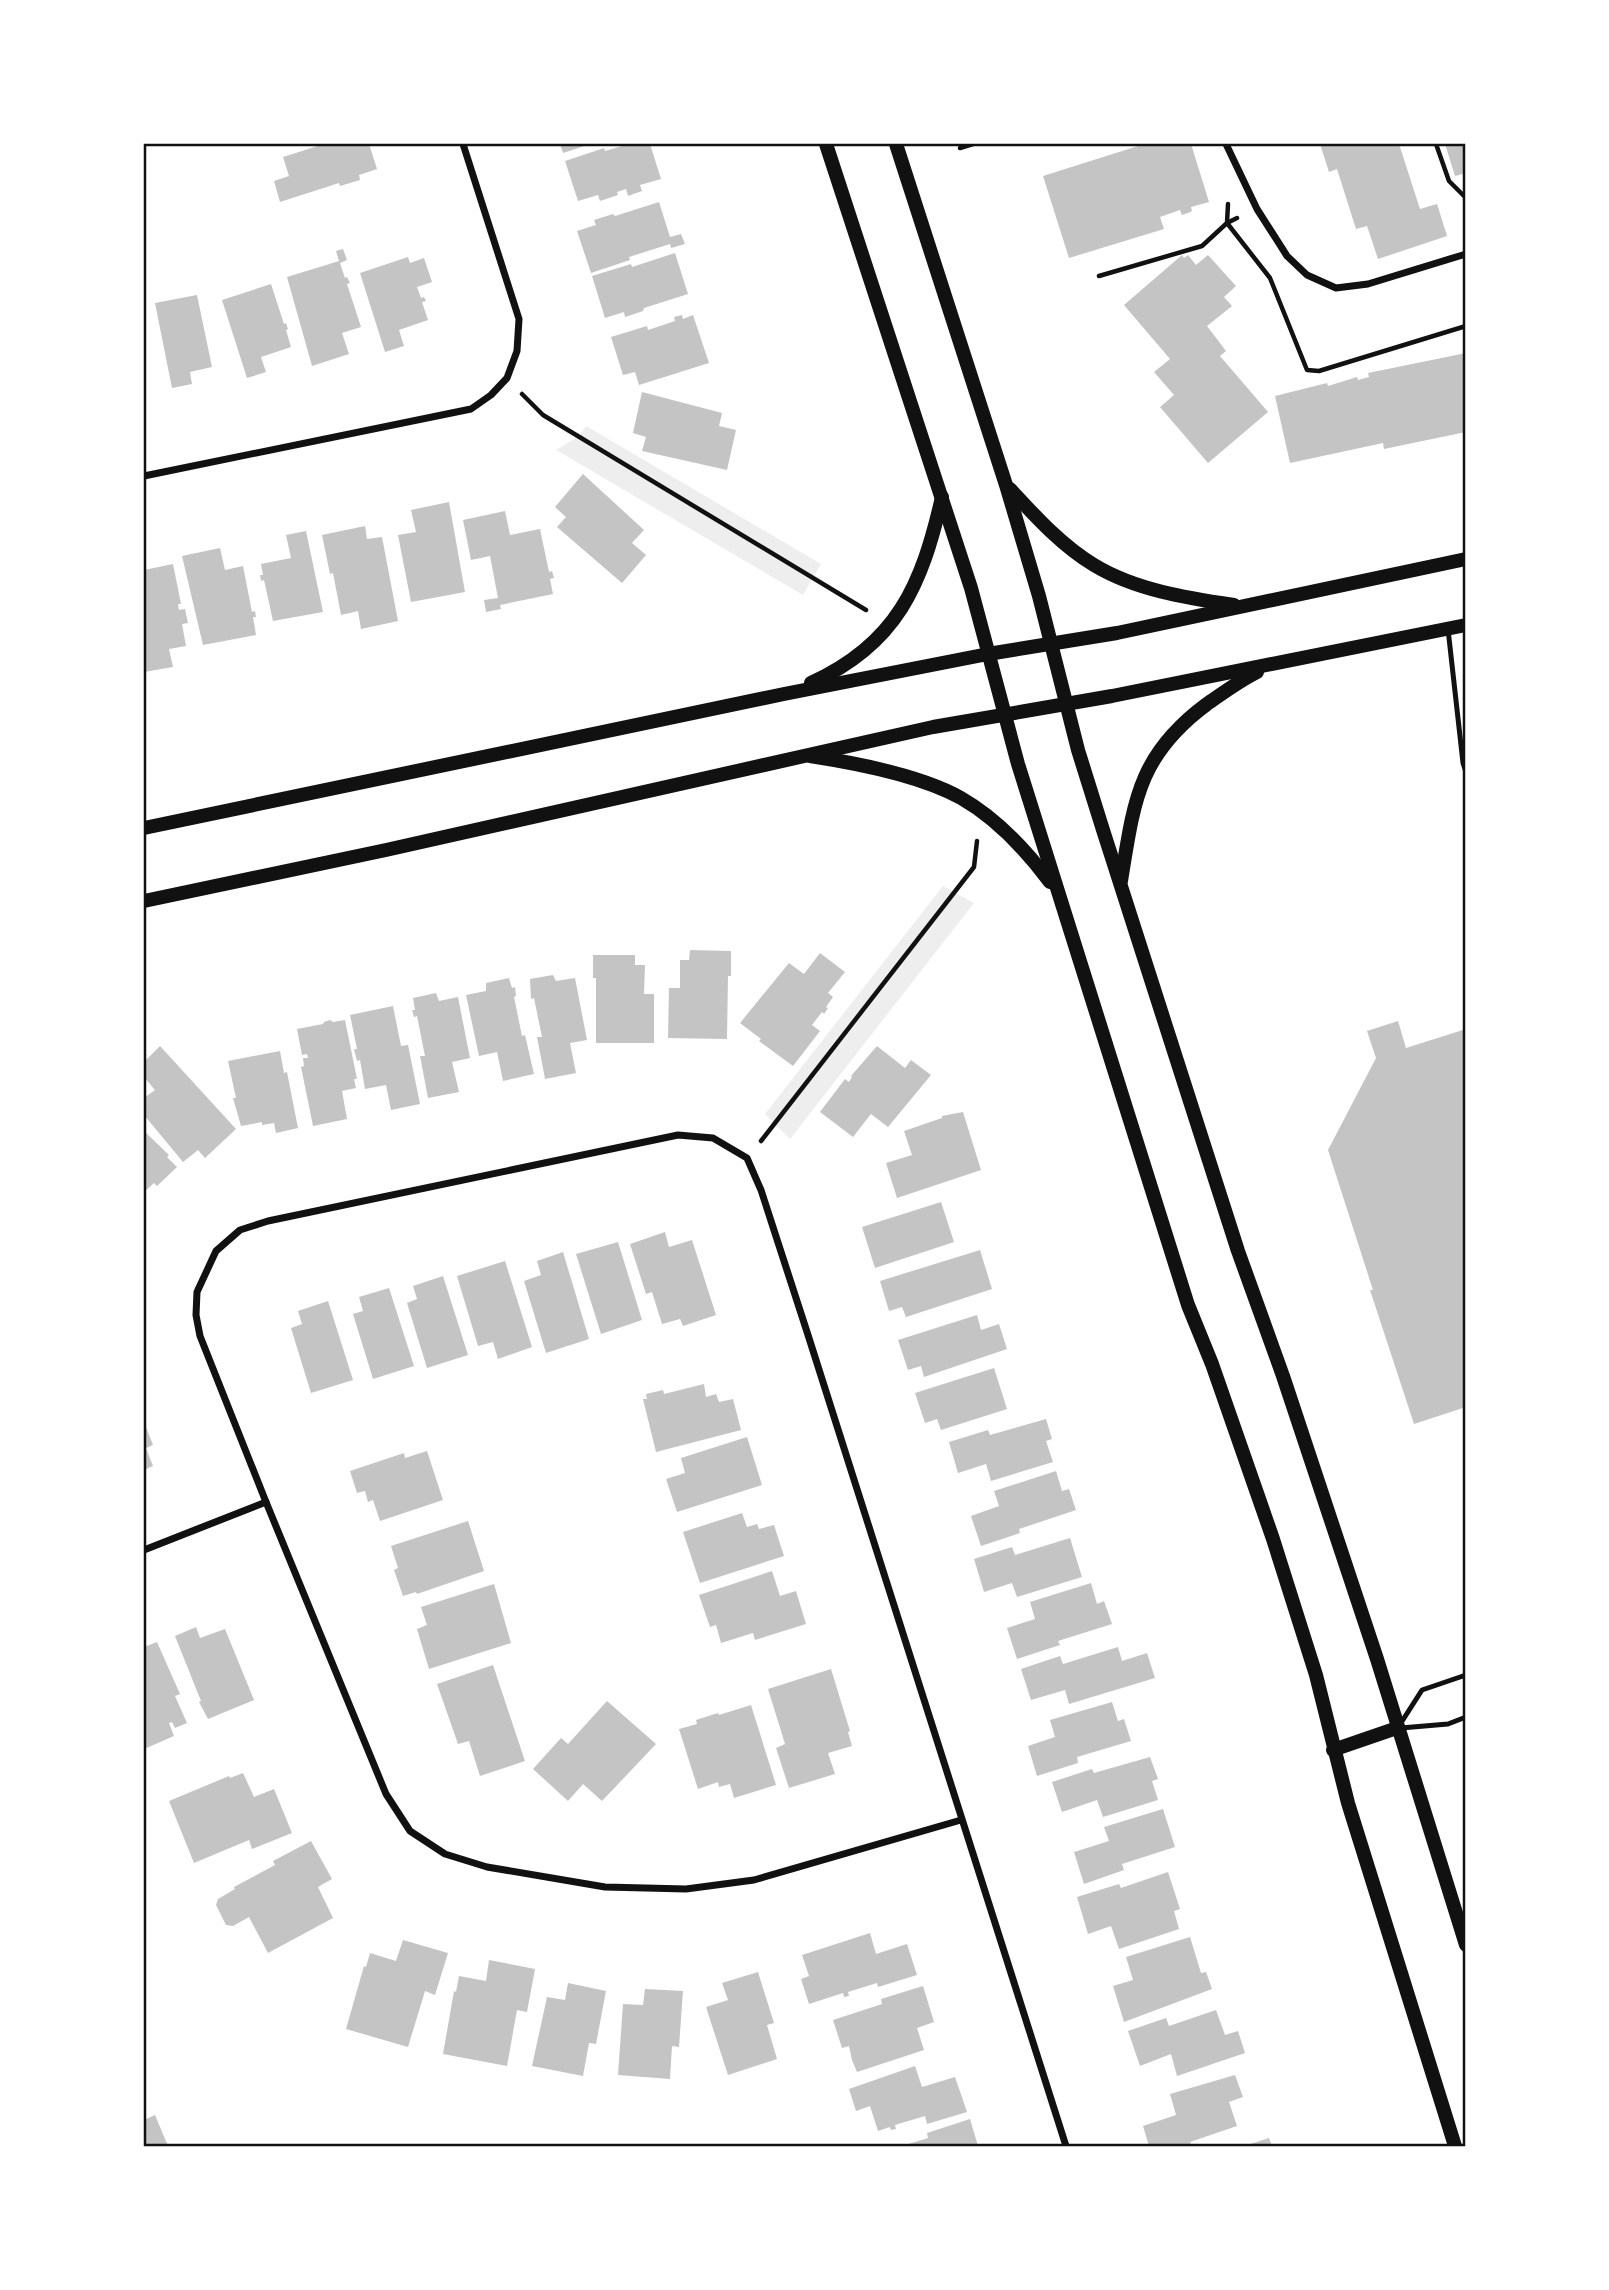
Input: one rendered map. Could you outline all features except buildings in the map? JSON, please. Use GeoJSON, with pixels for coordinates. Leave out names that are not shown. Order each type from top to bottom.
{"type":"FeatureCollection","features":[{"type":"Feature","properties":{"kind":"main road"},"geometry":{"type":"LineString","coordinates":[[827,144],[971,588],[1004,713],[1057,891],[1188,1305],[1212,1364],[1277,1551],[1316,1675],[1333,1749],[1455,2147]]}},
{"type":"Feature","properties":{"kind":"main road"},"geometry":{"type":"LineString","coordinates":[[896,144],[1006,485],[1078,750],[1238,1251],[1292,1402],[1377,1659],[1465,1945]]}},
{"type":"Feature","properties":{"kind":"main road"},"geometry":{"type":"LineString","coordinates":[[1006,485],[1058,538],[1094,565],[1126,580],[1165,592],[1244,606]]}},
{"type":"Feature","properties":{"kind":"main road"},"geometry":{"type":"LineString","coordinates":[[784,694],[830,674],[863,653],[887,631],[919,577],[933,538],[942,496]]}},
{"type":"Feature","properties":{"kind":"main road"},"geometry":{"type":"LineString","coordinates":[[144,828],[784,694],[988,654],[1117,633],[1465,559]]}},
{"type":"Feature","properties":{"kind":"main road"},"geometry":{"type":"LineString","coordinates":[[144,901],[399,847],[802,755],[1004,713],[1066,704],[1465,625]]}},
{"type":"Feature","properties":{"kind":"main road"},"geometry":{"type":"LineString","coordinates":[[1121,886],[1136,799],[1156,754],[1170,735],[1190,717],[1247,677],[1273,664]]}},
{"type":"Feature","properties":{"kind":"main road"},"geometry":{"type":"LineString","coordinates":[[802,755],[837,760],[904,776],[960,797],[986,815],[1015,841],[1057,891]]}},
{"type":"Feature","properties":{"kind":"main road"},"geometry":{"type":"LineString","coordinates":[[1333,1749],[1398,1728]]}},
{"type":"Feature","properties":{"kind":"street"},"geometry":{"type":"LineString","coordinates":[[144,476],[471,409],[491,395],[507,378],[517,351],[519,318],[463,144]]}},
{"type":"Feature","properties":{"kind":"street"},"geometry":{"type":"LineString","coordinates":[[1226,144],[1257,209],[1287,256],[1307,275],[1336,288],[1368,284],[1465,254]]}},
{"type":"Feature","properties":{"kind":"street"},"geometry":{"type":"LineString","coordinates":[[961,1821],[754,1880],[686,1889],[606,1888],[487,1867],[444,1854],[410,1831],[386,1794],[200,1336],[196,1315],[197,1292],[216,1251],[240,1230],[268,1221],[678,1135],[713,1138],[747,1158],[761,1190],[858,1484],[961,1821],[1066,2147]]}},
{"type":"Feature","properties":{"kind":"street"},"geometry":{"type":"LineString","coordinates":[[144,1550],[266,1502]]}},
{"type":"Feature","properties":{"kind":"lane"},"geometry":{"type":"LineString","coordinates":[[1448,629],[1465,772]]}},
{"type":"Feature","properties":{"kind":"lane"},"geometry":{"type":"LineString","coordinates":[[1398,1728],[1422,1690],[1465,1675]]}},
{"type":"Feature","properties":{"kind":"lane"},"geometry":{"type":"LineString","coordinates":[[1398,1728],[1448,1724],[1465,1717]]}},
{"type":"Feature","properties":{"kind":"path"},"geometry":{"type":"LineString","coordinates":[[960,148],[973,144]]}},
{"type":"Feature","properties":{"kind":"path"},"geometry":{"type":"LineString","coordinates":[[1436,144],[1449,181],[1465,198]]}},
{"type":"Feature","properties":{"kind":"path"},"geometry":{"type":"LineString","coordinates":[[1228,200],[1227,223],[1270,278],[1307,370],[1319,371],[1465,326]]}},
{"type":"Feature","properties":{"kind":"path"},"geometry":{"type":"LineString","coordinates":[[1099,276],[1202,246],[1227,223],[1257,209]]}},
{"type":"Feature","properties":{"kind":"path"},"geometry":{"type":"LineString","coordinates":[[507,378],[543,415],[871,613]]}},
{"type":"Feature","properties":{"kind":"path"},"geometry":{"type":"LineString","coordinates":[[747,1158],[974,867],[978,839]]}},
{"type":"Feature","properties":{"kind":"shaded area"},"geometry":{"type":"Polygon","coordinates":[[[586,426],[821,564],[803,595],[556,450],[578,437],[586,426]]]}},
{"type":"Feature","properties":{"kind":"shaded area"},"geometry":{"type":"Polygon","coordinates":[[[943,886],[974,903],[790,1139],[765,1114],[943,886]]]}}]}
